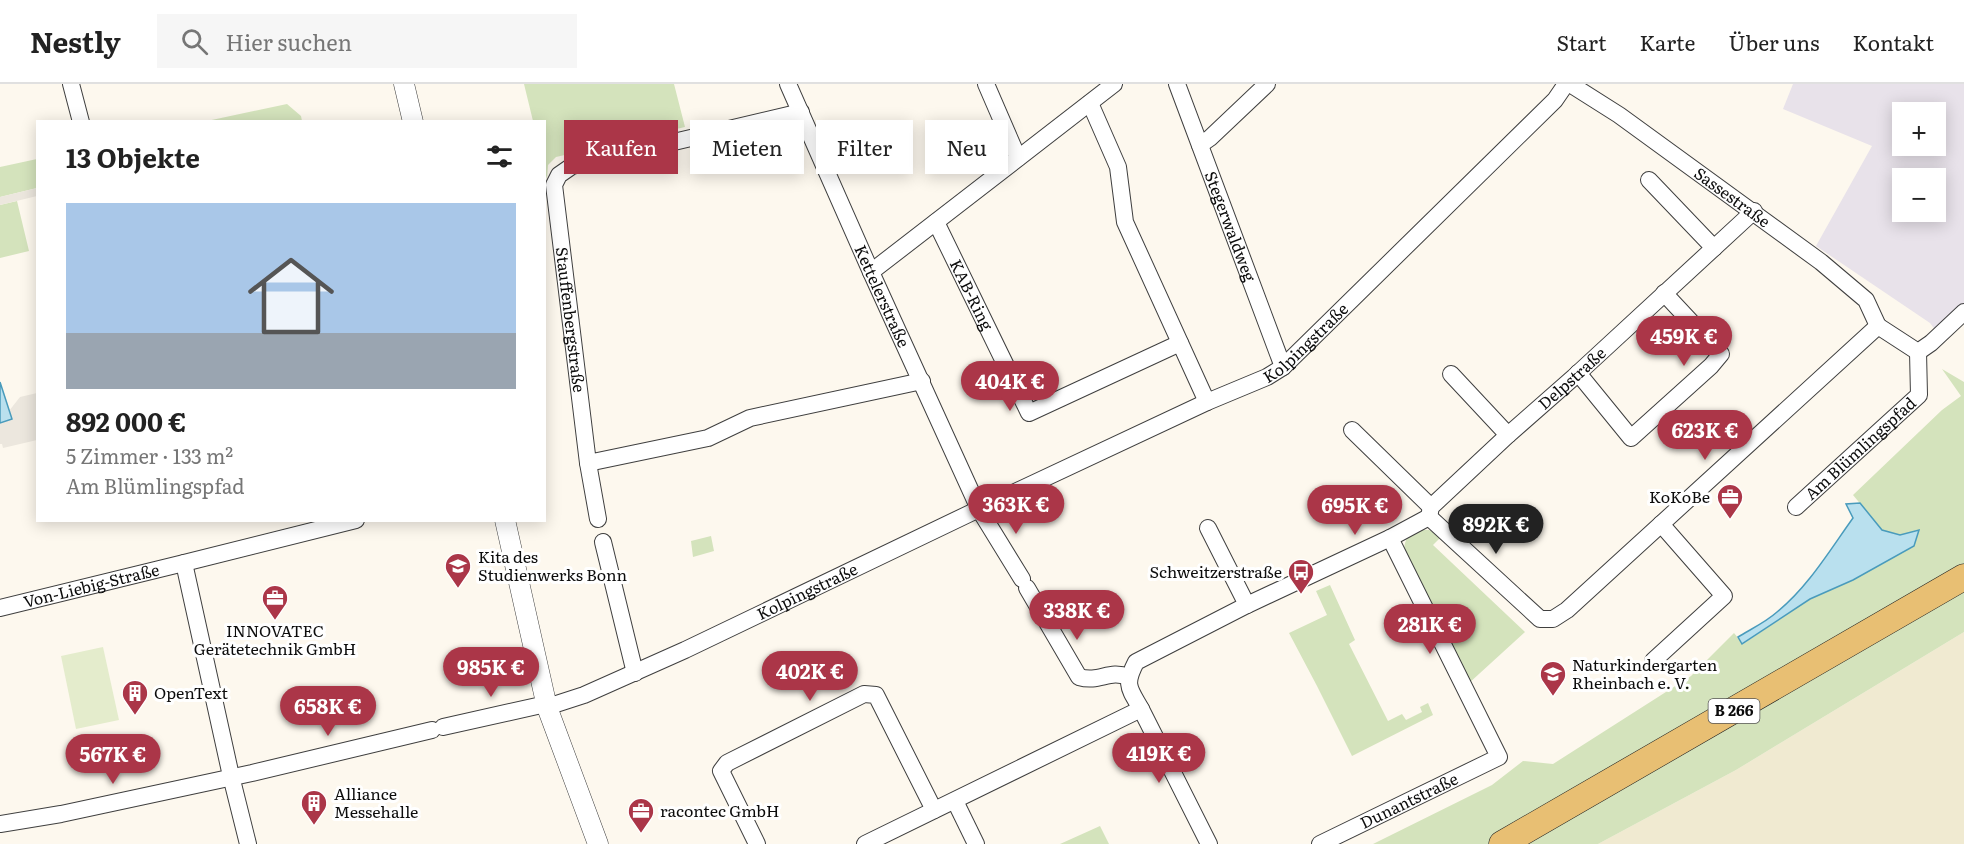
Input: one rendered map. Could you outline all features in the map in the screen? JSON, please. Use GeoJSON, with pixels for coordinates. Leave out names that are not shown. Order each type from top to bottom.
{"type":"FeatureCollection","features":[{"type":"Feature","properties":{"kind":"main road","name":"B 266"},"geometry":{"type":"LineString","coordinates":[[1502,844],[1964,577]]}},
{"type":"Feature","properties":{"kind":"street"},"geometry":{"type":"LineString","coordinates":[[71,84],[80,120]]}},
{"type":"Feature","properties":{"kind":"street"},"geometry":{"type":"LineString","coordinates":[[404,84],[413,120]]}},
{"type":"Feature","properties":{"kind":"street","name":"Kettelerstraße"},"geometry":{"type":"LineString","coordinates":[[789,84],[871,272],[979,509]]}},
{"type":"Feature","properties":{"kind":"street"},"geometry":{"type":"LineString","coordinates":[[986,84],[1018,158]]}},
{"type":"Feature","properties":{"kind":"street"},"geometry":{"type":"LineString","coordinates":[[871,272],[1114,84]]}},
{"type":"Feature","properties":{"kind":"street","name":"Stegerwaldweg"},"geometry":{"type":"LineString","coordinates":[[1177,84],[1283,367]]}},
{"type":"Feature","properties":{"kind":"street"},"geometry":{"type":"LineString","coordinates":[[1200,145],[1267,84]]}},
{"type":"Feature","properties":{"kind":"street","name":"Sassestraße"},"geometry":{"type":"LineString","coordinates":[[1568,84],[1619,115],[1754,211],[1821,262],[1866,300],[1878,326]]}},
{"type":"Feature","properties":{"kind":"street","name":"Kolpingstraße"},"geometry":{"type":"LineString","coordinates":[[0,824],[61,814],[584,695],[789,601],[1207,402],[1267,377],[1283,367],[1555,100],[1568,84]]}},
{"type":"Feature","properties":{"kind":"street"},"geometry":{"type":"LineString","coordinates":[[1090,103],[1118,167],[1125,222],[1207,402]]}},
{"type":"Feature","properties":{"kind":"street","name":"Stauffenbergstraße"},"geometry":{"type":"LineString","coordinates":[[598,519],[588,463],[554,185],[559,175],[572,166],[801,112]]}},
{"type":"Feature","properties":{"kind":"street"},"geometry":{"type":"LineString","coordinates":[[1649,180],[1714,248]]}},
{"type":"Feature","properties":{"kind":"street","name":"Delpstraße"},"geometry":{"type":"LineString","coordinates":[[1430,512],[1508,435],[1754,211]]}},
{"type":"Feature","properties":{"kind":"street","name":"KAB-Ring"},"geometry":{"type":"LineString","coordinates":[[936,222],[1029,413],[1180,343]]}},
{"type":"Feature","properties":{"kind":"street"},"geometry":{"type":"LineString","coordinates":[[1578,373],[1631,438],[1711,366],[1721,354],[1664,293]]}},
{"type":"Feature","properties":{"kind":"street"},"geometry":{"type":"LineString","coordinates":[[1352,430],[1430,512],[1540,619],[1553,619],[1567,610],[1878,326],[1918,352],[1964,312]]}},
{"type":"Feature","properties":{"kind":"street","name":"Am Blümlingspfad"},"geometry":{"type":"LineString","coordinates":[[1796,507],[1919,395],[1918,352]]}},
{"type":"Feature","properties":{"kind":"street"},"geometry":{"type":"LineString","coordinates":[[1451,374],[1508,435]]}},
{"type":"Feature","properties":{"kind":"street"},"geometry":{"type":"LineString","coordinates":[[588,463],[708,438],[750,418],[922,381]]}},
{"type":"Feature","properties":{"kind":"street"},"geometry":{"type":"LineString","coordinates":[[979,509],[1079,678],[1091,681],[1120,673],[1128,676]]}},
{"type":"Feature","properties":{"kind":"street"},"geometry":{"type":"LineString","coordinates":[[1209,844],[1129,688],[1128,676],[1136,662],[1247,605],[1390,538],[1430,512]]}},
{"type":"Feature","properties":{"kind":"street","name":"Von-Liebig-Straße"},"geometry":{"type":"LineString","coordinates":[[0,608],[348,522]]}},
{"type":"Feature","properties":{"kind":"street"},"geometry":{"type":"LineString","coordinates":[[505,522],[547,705],[598,844]]}},
{"type":"Feature","properties":{"kind":"street"},"geometry":{"type":"LineString","coordinates":[[1653,661],[1724,596],[1661,524]]}},
{"type":"Feature","properties":{"kind":"street"},"geometry":{"type":"LineString","coordinates":[[1208,528],[1247,605]]}},
{"type":"Feature","properties":{"kind":"street","name":"Dunantstraße"},"geometry":{"type":"LineString","coordinates":[[1320,844],[1499,757],[1390,538]]}},
{"type":"Feature","properties":{"kind":"street"},"geometry":{"type":"LineString","coordinates":[[603,542],[635,673]]}},
{"type":"Feature","properties":{"kind":"street"},"geometry":{"type":"LineString","coordinates":[[184,563],[248,844]]}},
{"type":"Feature","properties":{"kind":"street"},"geometry":{"type":"LineString","coordinates":[[757,844],[721,771],[727,763],[864,694],[876,695],[934,810]]}},
{"type":"Feature","properties":{"kind":"street"},"geometry":{"type":"LineString","coordinates":[[865,844],[1140,709]]}},
{"type":"Feature","properties":{"kind":"street"},"geometry":{"type":"LineString","coordinates":[[955,801],[976,844]]}},
{"type":"Feature","properties":{"kind":"shaded area"},"geometry":{"type":"Polygon","coordinates":[[[1793,84],[1964,84],[1964,305],[1936,331],[1930,323],[1816,246],[1872,146],[1783,109],[1793,84]]]}},
{"type":"Feature","properties":{"kind":"shaded area"},"geometry":{"type":"Polygon","coordinates":[[[36,188],[36,196],[0,205],[0,197],[36,188]]]}},
{"type":"Feature","properties":{"kind":"shaded area"},"geometry":{"type":"Polygon","coordinates":[[[36,393],[36,440],[3,448],[0,444],[0,423],[12,419],[9,411],[20,397],[36,393]]]}},
{"type":"Feature","properties":{"kind":"shaded area"},"geometry":{"type":"Polygon","coordinates":[[[1964,632],[1964,844],[1598,844],[1736,770],[1964,632]]]}},
{"type":"Feature","properties":{"kind":"green space"},"geometry":{"type":"Polygon","coordinates":[[[524,84],[674,84],[685,127],[678,129],[678,120],[564,120],[564,155],[556,157],[548,165],[547,179],[546,120],[533,120],[524,84]]]}},
{"type":"Feature","properties":{"kind":"green space"},"geometry":{"type":"Polygon","coordinates":[[[287,104],[301,116],[302,120],[212,120],[287,104]]]}},
{"type":"Feature","properties":{"kind":"green space"},"geometry":{"type":"Polygon","coordinates":[[[36,159],[36,188],[0,197],[0,167],[36,159]]]}},
{"type":"Feature","properties":{"kind":"green space"},"geometry":{"type":"Polygon","coordinates":[[[17,201],[29,251],[0,258],[0,205],[17,201]]]}},
{"type":"Feature","properties":{"kind":"green space"},"geometry":{"type":"Polygon","coordinates":[[[1942,369],[1964,382],[1964,632],[1736,770],[1598,844],[1373,844],[1492,785],[1523,761],[1553,764],[1691,676],[1734,633],[1743,644],[1810,599],[1853,580],[1900,535],[1882,530],[1853,495],[1942,410],[1961,396],[1942,369]]]}},
{"type":"Feature","properties":{"kind":"green space"},"geometry":{"type":"Polygon","coordinates":[[[1420,530],[1429,530],[1441,537],[1433,545],[1525,632],[1468,684],[1404,550],[1408,537],[1420,530]]]}},
{"type":"Feature","properties":{"kind":"green space"},"geometry":{"type":"Polygon","coordinates":[[[711,536],[714,551],[693,557],[691,541],[711,536]]]}},
{"type":"Feature","properties":{"kind":"green space"},"geometry":{"type":"Polygon","coordinates":[[[1330,585],[1355,640],[1349,644],[1388,721],[1402,714],[1406,720],[1422,712],[1420,707],[1428,703],[1433,715],[1352,756],[1289,633],[1327,615],[1316,591],[1330,585]]]}},
{"type":"Feature","properties":{"kind":"green space"},"geometry":{"type":"Polygon","coordinates":[[[103,647],[119,720],[76,729],[61,656],[103,647]]]}},
{"type":"Feature","properties":{"kind":"green space"},"geometry":{"type":"Polygon","coordinates":[[[1100,826],[1109,844],[1060,844],[1100,826]]]}},
{"type":"Feature","properties":{"kind":"water"},"geometry":{"type":"Polygon","coordinates":[[[0,382],[12,419],[0,423],[0,382]]]}},
{"type":"Feature","properties":{"kind":"water"},"geometry":{"type":"Polygon","coordinates":[[[1860,503],[1882,530],[1900,535],[1919,530],[1914,546],[1853,580],[1810,599],[1742,644],[1738,637],[1777,612],[1818,568],[1853,518],[1846,504],[1860,503]]]}},
{"type":"Feature","properties":{"kind":"place","name":"KoKoBe"},"geometry":{"type":"Point","coordinates":[1730,520]}},
{"type":"Feature","properties":{"kind":"place","name":"Kita des Studienwerks Bonn"},"geometry":{"type":"Point","coordinates":[458,589]}},
{"type":"Feature","properties":{"kind":"place","name":"Schweitzerstraße"},"geometry":{"type":"Point","coordinates":[1301,595]}},
{"type":"Feature","properties":{"kind":"place","name":"INNOVATEC Gerätetechnik GmbH"},"geometry":{"type":"Point","coordinates":[275,621]}},
{"type":"Feature","properties":{"kind":"place","name":"Naturkindergarten Rheinbach e. V."},"geometry":{"type":"Point","coordinates":[1553,697]}},
{"type":"Feature","properties":{"kind":"place","name":"OpenText"},"geometry":{"type":"Point","coordinates":[135,716]}},
{"type":"Feature","properties":{"kind":"place","name":"Alliance Messehalle"},"geometry":{"type":"Point","coordinates":[314,826]}},
{"type":"Feature","properties":{"kind":"place","name":"racontec GmbH"},"geometry":{"type":"Point","coordinates":[641,834]}}]}
